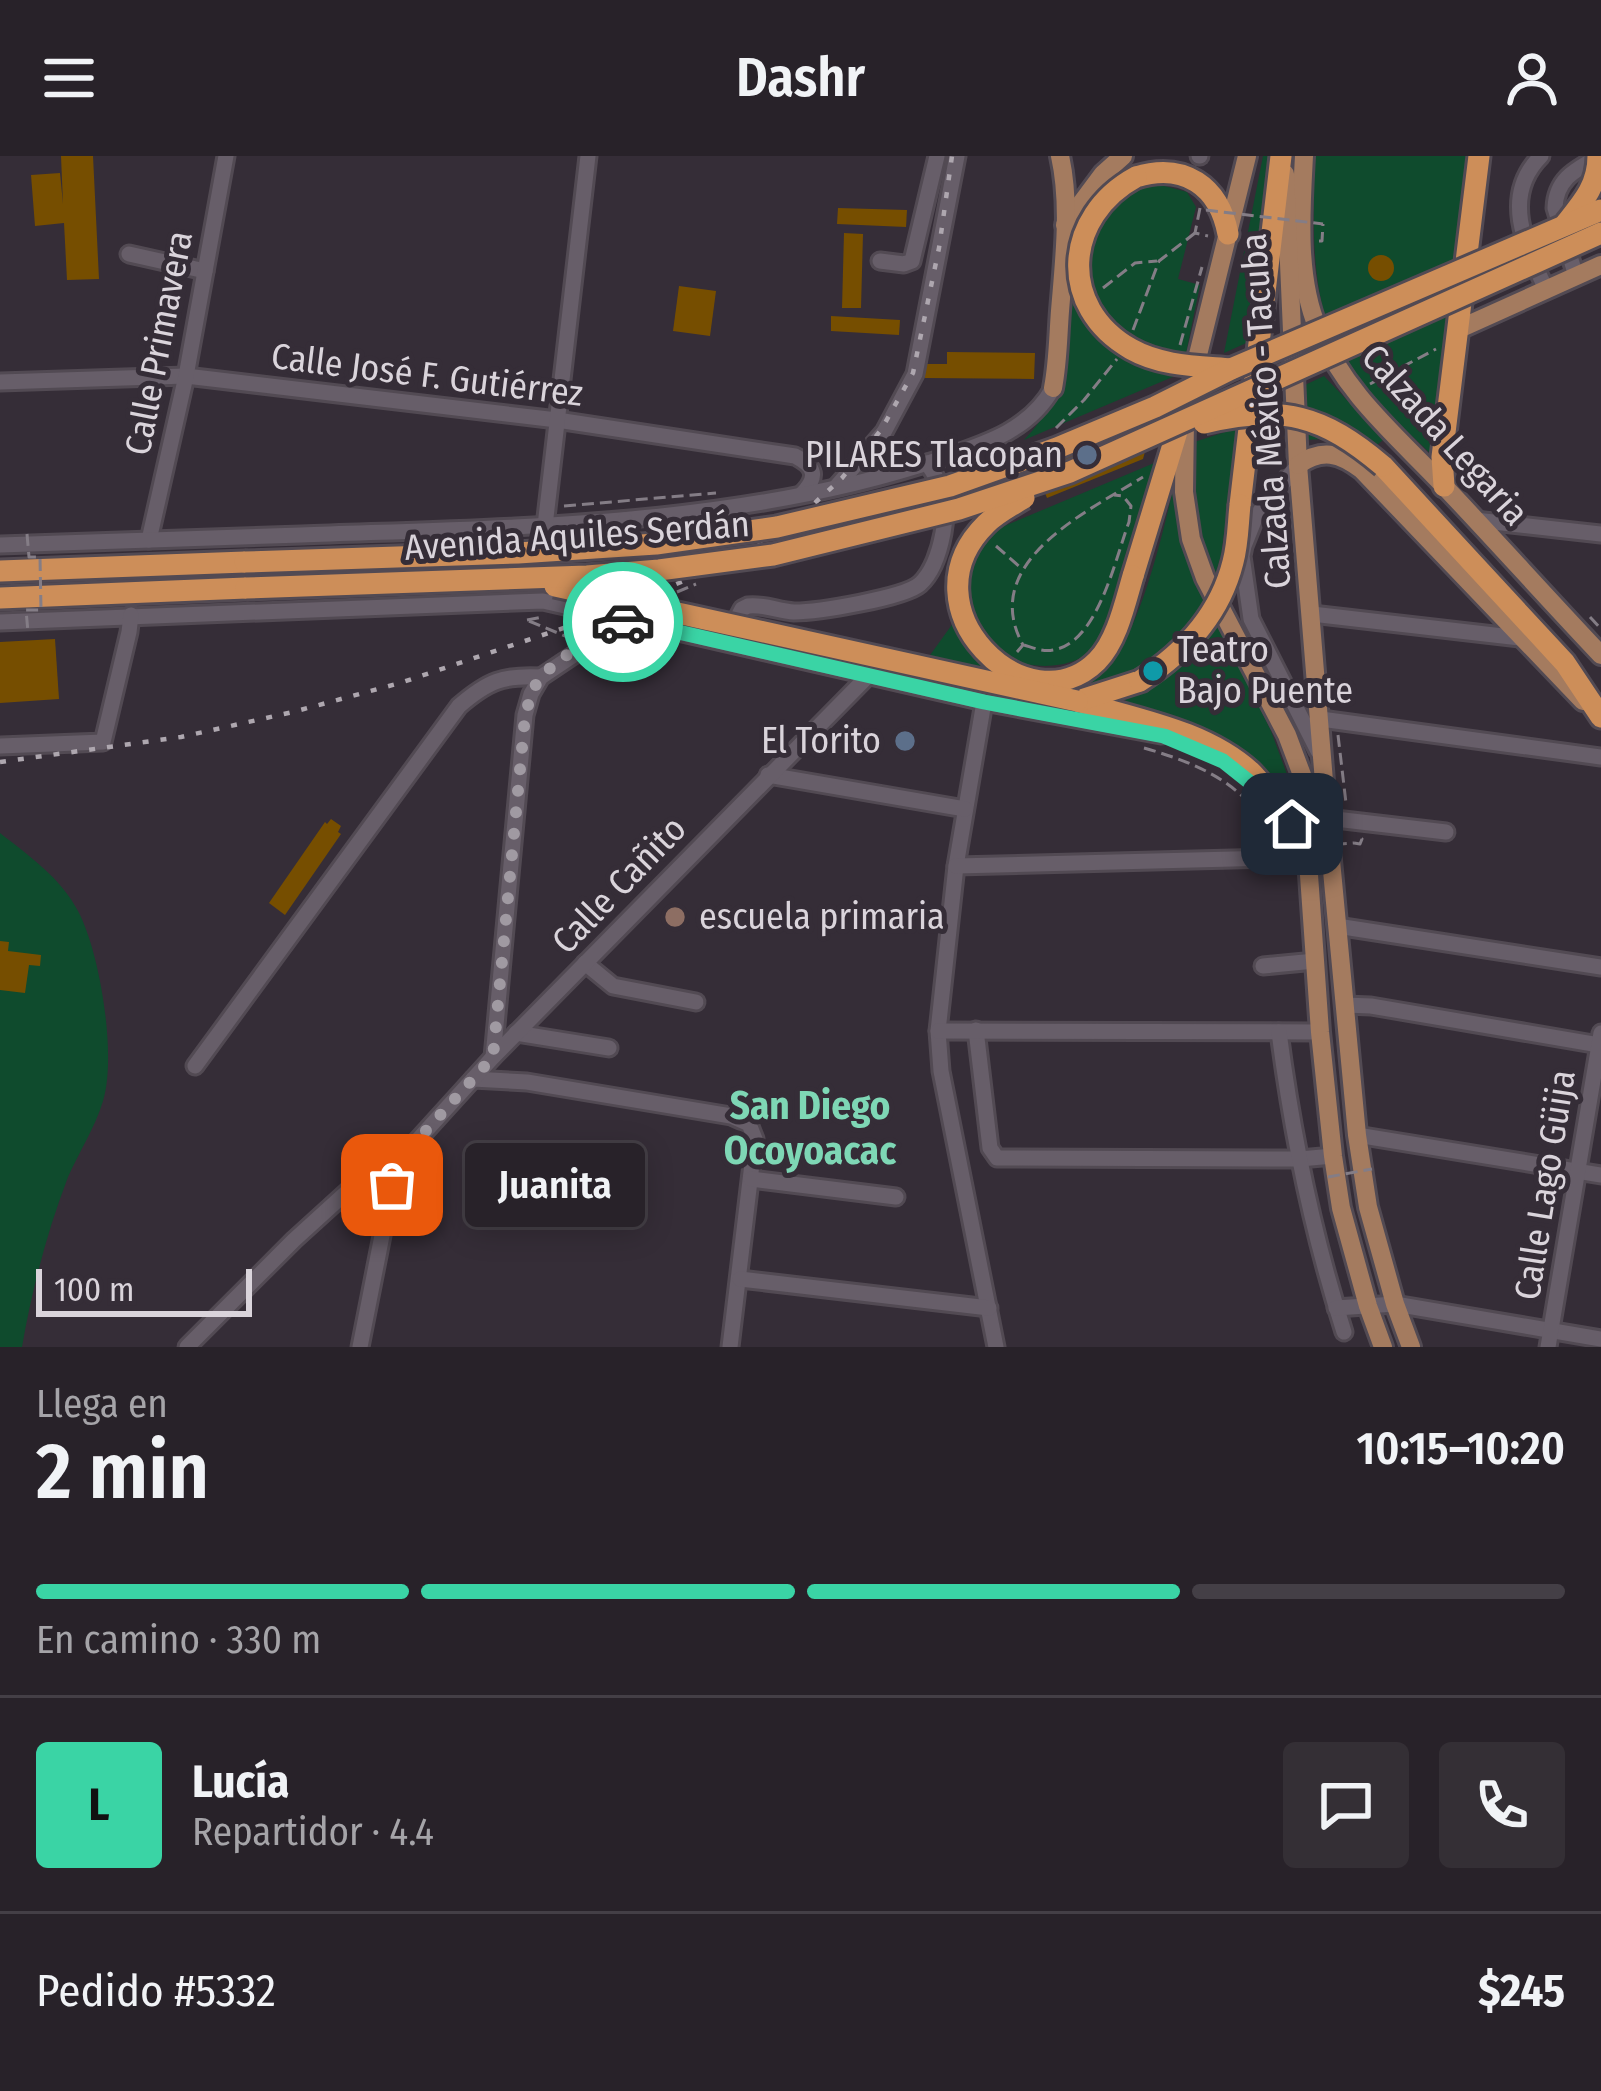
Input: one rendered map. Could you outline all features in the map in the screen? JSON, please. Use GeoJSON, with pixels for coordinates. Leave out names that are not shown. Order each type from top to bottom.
{"type":"FeatureCollection","features":[{"type":"Feature","properties":{"kind":"highway"},"geometry":{"type":"LineString","coordinates":[[1077,701],[1140,681],[1180,651],[1206,622],[1222,592],[1233,561],[1283,156]]}},
{"type":"Feature","properties":{"kind":"highway"},"geometry":{"type":"LineString","coordinates":[[1444,487],[1442,457],[1479,156]]}},
{"type":"Feature","properties":{"kind":"highway"},"geometry":{"type":"LineString","coordinates":[[1562,227],[1596,181],[1599,156]]}},
{"type":"Feature","properties":{"kind":"highway"},"geometry":{"type":"LineString","coordinates":[[1228,234],[1217,203],[1193,178],[1161,172],[1136,177],[1106,198],[1086,226],[1078,269],[1090,308],[1115,338],[1144,356],[1232,369]]}},
{"type":"Feature","properties":{"kind":"highway","name":"Avenida Aquiles Serdán"},"geometry":{"type":"LineString","coordinates":[[0,571],[518,553],[656,544],[777,526],[950,485],[1057,448],[1601,210]]}},
{"type":"Feature","properties":{"kind":"highway","name":"Avenida Aquiles Serdán"},"geometry":{"type":"LineString","coordinates":[[0,598],[587,576],[773,555],[959,509],[1070,472],[1601,233]]}},
{"type":"Feature","properties":{"kind":"highway"},"geometry":{"type":"LineString","coordinates":[[1070,472],[995,516],[967,549],[958,570],[957,594],[973,638],[1015,672],[1050,681],[1070,677],[1102,654],[1133,576],[1186,402]]}},
{"type":"Feature","properties":{"kind":"highway"},"geometry":{"type":"LineString","coordinates":[[1156,434],[1254,414],[1297,417],[1348,438],[1383,466],[1513,605],[1565,663],[1601,718]]}},
{"type":"Feature","properties":{"kind":"highway"},"geometry":{"type":"LineString","coordinates":[[519,577],[1077,701],[1178,731],[1250,771],[1282,808]]}},
{"type":"Feature","properties":{"kind":"main road"},"geometry":{"type":"LineString","coordinates":[[1053,388],[1065,225],[1060,156]]}},
{"type":"Feature","properties":{"kind":"main road"},"geometry":{"type":"LineString","coordinates":[[1065,225],[1103,174],[1123,156]]}},
{"type":"Feature","properties":{"kind":"main road","name":"Calzada México - Tacuba"},"geometry":{"type":"LineString","coordinates":[[1247,156],[1186,402],[1184,492],[1191,539],[1205,578],[1279,717],[1302,775],[1333,1156],[1341,1208],[1383,1347]]}},
{"type":"Feature","properties":{"kind":"main road","name":"Calzada México - Tacuba"},"geometry":{"type":"LineString","coordinates":[[1283,156],[1298,465],[1357,1135],[1368,1207],[1394,1304],[1412,1347]]}},
{"type":"Feature","properties":{"kind":"main road","name":"Calzada Legaria"},"geometry":{"type":"LineString","coordinates":[[1304,156],[1302,236],[1308,289],[1316,325],[1339,374],[1601,655]]}},
{"type":"Feature","properties":{"kind":"main road"},"geometry":{"type":"LineString","coordinates":[[1459,329],[1601,265]]}},
{"type":"Feature","properties":{"kind":"main road"},"geometry":{"type":"LineString","coordinates":[[1362,470],[1396,437]]}},
{"type":"Feature","properties":{"kind":"main road"},"geometry":{"type":"LineString","coordinates":[[1298,465],[1321,453],[1334,454],[1362,470],[1601,718]]}},
{"type":"Feature","properties":{"kind":"street","name":"Calle Primavera"},"geometry":{"type":"LineString","coordinates":[[149,540],[186,376],[226,156]]}},
{"type":"Feature","properties":{"kind":"street"},"geometry":{"type":"LineString","coordinates":[[543,609],[545,526],[588,156]]}},
{"type":"Feature","properties":{"kind":"street"},"geometry":{"type":"LineString","coordinates":[[880,261],[912,261],[937,156]]}},
{"type":"Feature","properties":{"kind":"street"},"geometry":{"type":"LineString","coordinates":[[836,487],[884,432],[915,374],[957,156]]}},
{"type":"Feature","properties":{"kind":"street"},"geometry":{"type":"LineString","coordinates":[[1541,156],[1521,188],[1518,220],[1546,289]]}},
{"type":"Feature","properties":{"kind":"street"},"geometry":{"type":"LineString","coordinates":[[1576,276],[1556,197],[1571,172],[1599,156]]}},
{"type":"Feature","properties":{"kind":"street"},"geometry":{"type":"LineString","coordinates":[[129,254],[205,271]]}},
{"type":"Feature","properties":{"kind":"street","name":"Calle José F. Gutiérrez"},"geometry":{"type":"LineString","coordinates":[[0,382],[186,376],[557,420],[795,456],[811,469],[813,478],[802,494]]}},
{"type":"Feature","properties":{"kind":"street","name":"Avenida Aquiles Serdán"},"geometry":{"type":"LineString","coordinates":[[0,545],[545,526],[661,517],[888,476],[1008,433],[1045,402],[1053,388]]}},
{"type":"Feature","properties":{"kind":"street"},"geometry":{"type":"LineString","coordinates":[[725,643],[735,620],[748,606],[805,611],[896,595],[920,584],[941,543],[945,523],[942,489],[927,463]]}},
{"type":"Feature","properties":{"kind":"street"},"geometry":{"type":"LineString","coordinates":[[1298,465],[1256,516],[1242,556],[1251,619],[1322,759]]}},
{"type":"Feature","properties":{"kind":"street"},"geometry":{"type":"LineString","coordinates":[[493,1057],[525,716],[541,677],[626,620],[625,520]]}},
{"type":"Feature","properties":{"kind":"street"},"geometry":{"type":"LineString","coordinates":[[1474,520],[1601,534]]}},
{"type":"Feature","properties":{"kind":"street","name":"Avenida Aquiles Serdán"},"geometry":{"type":"LineString","coordinates":[[0,622],[130,615],[543,609],[626,620],[984,702],[1164,736],[1223,761],[1282,808],[1307,857]]}},
{"type":"Feature","properties":{"kind":"street"},"geometry":{"type":"LineString","coordinates":[[1312,614],[1520,638]]}},
{"type":"Feature","properties":{"kind":"street"},"geometry":{"type":"LineString","coordinates":[[0,746],[103,742],[130,615]]}},
{"type":"Feature","properties":{"kind":"street"},"geometry":{"type":"LineString","coordinates":[[195,1066],[459,706],[490,684],[513,675],[541,677]]}},
{"type":"Feature","properties":{"kind":"street","name":"Calle Cañito"},"geometry":{"type":"LineString","coordinates":[[360,1347],[400,1163],[516,1033],[868,676]]}},
{"type":"Feature","properties":{"kind":"street"},"geometry":{"type":"LineString","coordinates":[[984,702],[956,866],[938,1031],[941,1070],[996,1347]]}},
{"type":"Feature","properties":{"kind":"street"},"geometry":{"type":"LineString","coordinates":[[1321,719],[1601,757]]}},
{"type":"Feature","properties":{"kind":"street"},"geometry":{"type":"LineString","coordinates":[[768,776],[965,809]]}},
{"type":"Feature","properties":{"kind":"street"},"geometry":{"type":"LineString","coordinates":[[1327,818],[1446,832]]}},
{"type":"Feature","properties":{"kind":"street"},"geometry":{"type":"LineString","coordinates":[[956,866],[1307,857]]}},
{"type":"Feature","properties":{"kind":"street"},"geometry":{"type":"LineString","coordinates":[[1337,926],[1601,967]]}},
{"type":"Feature","properties":{"kind":"street"},"geometry":{"type":"LineString","coordinates":[[1263,966],[1315,961]]}},
{"type":"Feature","properties":{"kind":"street"},"geometry":{"type":"LineString","coordinates":[[585,963],[613,986],[696,1002]]}},
{"type":"Feature","properties":{"kind":"street"},"geometry":{"type":"LineString","coordinates":[[1345,1005],[1600,1039]]}},
{"type":"Feature","properties":{"kind":"street"},"geometry":{"type":"LineString","coordinates":[[976,1030],[990,1148],[997,1158],[1333,1156]]}},
{"type":"Feature","properties":{"kind":"street"},"geometry":{"type":"LineString","coordinates":[[938,1031],[1320,1032]]}},
{"type":"Feature","properties":{"kind":"street"},"geometry":{"type":"LineString","coordinates":[[1280,1032],[1300,1159],[1344,1332]]}},
{"type":"Feature","properties":{"kind":"street"},"geometry":{"type":"LineString","coordinates":[[516,1033],[609,1048]]}},
{"type":"Feature","properties":{"kind":"street","name":"Calle Lago Güija"},"geometry":{"type":"LineString","coordinates":[[1550,1339],[1600,1039]]}},
{"type":"Feature","properties":{"kind":"street"},"geometry":{"type":"LineString","coordinates":[[473,1079],[526,1082],[731,1116],[749,1124],[754,1139],[751,1180],[730,1347]]}},
{"type":"Feature","properties":{"kind":"street"},"geometry":{"type":"LineString","coordinates":[[1357,1135],[1601,1175]]}},
{"type":"Feature","properties":{"kind":"street"},"geometry":{"type":"LineString","coordinates":[[188,1347],[360,1180],[400,1163]]}},
{"type":"Feature","properties":{"kind":"street"},"geometry":{"type":"LineString","coordinates":[[751,1180],[896,1197]]}},
{"type":"Feature","properties":{"kind":"street"},"geometry":{"type":"LineString","coordinates":[[740,1280],[989,1307]]}},
{"type":"Feature","properties":{"kind":"street"},"geometry":{"type":"LineString","coordinates":[[1336,1308],[1394,1304],[1550,1339],[1601,1339]]}},
{"type":"Feature","properties":{"kind":"path"},"geometry":{"type":"LineString","coordinates":[[1206,210],[1323,224],[1322,241],[1317,241]]}},
{"type":"Feature","properties":{"kind":"path"},"geometry":{"type":"LineString","coordinates":[[1176,362],[1204,257]]}},
{"type":"Feature","properties":{"kind":"path"},"geometry":{"type":"LineString","coordinates":[[1092,297],[1136,263],[1159,261]]}},
{"type":"Feature","properties":{"kind":"path"},"geometry":{"type":"LineString","coordinates":[[1114,495],[1123,496],[1131,506],[1129,522],[1095,617],[1067,646],[1048,652],[1023,644],[1010,612],[1022,569],[1065,525],[1114,495],[1168,462]]}},
{"type":"Feature","properties":{"kind":"path"},"geometry":{"type":"LineString","coordinates":[[27,534],[28,557],[40,556],[40,610],[26,610],[28,632]]}},
{"type":"Feature","properties":{"kind":"path"},"geometry":{"type":"LineString","coordinates":[[988,540],[1022,569]]}},
{"type":"Feature","properties":{"kind":"path"},"geometry":{"type":"LineString","coordinates":[[527,620],[543,609]]}},
{"type":"Feature","properties":{"kind":"path"},"geometry":{"type":"LineString","coordinates":[[1010,660],[1023,644]]}},
{"type":"Feature","properties":{"kind":"path"},"geometry":{"type":"LineString","coordinates":[[1134,745],[1176,757],[1238,789],[1263,816],[1273,840],[1272,845],[1254,846]]}},
{"type":"Feature","properties":{"kind":"path"},"geometry":{"type":"LineString","coordinates":[[1263,850],[1360,844],[1362,839],[1351,835]]}},
{"type":"Feature","properties":{"kind":"path"},"geometry":{"type":"LineString","coordinates":[[1328,1177],[1372,1169]]}},
{"type":"Feature","properties":{"kind":"green space"},"geometry":{"type":"Polygon","coordinates":[[[1263,156],[1271,156],[1253,340],[1224,353],[1263,156]]]}},
{"type":"Feature","properties":{"kind":"green space"},"geometry":{"type":"Polygon","coordinates":[[[1314,156],[1466,156],[1433,456],[1361,385],[1338,350],[1316,270],[1314,156]]]}},
{"type":"Feature","properties":{"kind":"green space"},"geometry":{"type":"Polygon","coordinates":[[[1160,178],[1161,185],[1187,192],[1196,207],[1178,279],[1200,285],[1182,373],[1024,440],[1058,386],[1068,348],[1074,284],[1092,276],[1090,242],[1099,221],[1126,192],[1160,178]]]}},
{"type":"Feature","properties":{"kind":"green space"},"geometry":{"type":"Polygon","coordinates":[[[1324,376],[1384,439],[1365,456],[1338,442],[1308,440],[1305,385],[1324,376]]]}},
{"type":"Feature","properties":{"kind":"green space"},"geometry":{"type":"Polygon","coordinates":[[[1238,428],[1215,575],[1196,510],[1191,443],[1238,428]]]}},
{"type":"Feature","properties":{"kind":"green space"},"geometry":{"type":"Polygon","coordinates":[[[1159,461],[1126,577],[1104,634],[1093,649],[1063,664],[1016,662],[1010,697],[915,676],[969,601],[978,555],[1002,527],[1159,461]]]}},
{"type":"Feature","properties":{"kind":"green space"},"geometry":{"type":"Polygon","coordinates":[[[1176,476],[1204,594],[1271,731],[1298,804],[1255,760],[1214,736],[1124,708],[1127,694],[1113,681],[1069,685],[1110,662],[1132,626],[1176,476]]]}},
{"type":"Feature","properties":{"kind":"green space"},"geometry":{"type":"Polygon","coordinates":[[[0,833],[53,878],[78,911],[93,952],[107,1032],[103,1101],[53,1219],[22,1347],[0,1347],[0,833]]]}},
{"type":"Feature","properties":{"kind":"building"},"geometry":{"type":"Polygon","coordinates":[[[61,156],[93,156],[99,279],[67,280],[64,223],[35,226],[31,175],[60,173],[63,204],[61,156]]]}},
{"type":"Feature","properties":{"kind":"building"},"geometry":{"type":"Polygon","coordinates":[[[838,208],[907,210],[906,227],[837,224],[838,208]]]}},
{"type":"Feature","properties":{"kind":"building"},"geometry":{"type":"Polygon","coordinates":[[[844,233],[863,234],[861,308],[842,308],[844,233]]]}},
{"type":"Feature","properties":{"kind":"building"},"geometry":{"type":"Polygon","coordinates":[[[1381,255],[1394,268],[1381,281],[1368,268],[1381,255]]]}},
{"type":"Feature","properties":{"kind":"building"},"geometry":{"type":"Polygon","coordinates":[[[679,286],[716,291],[710,336],[673,331],[679,286]]]}},
{"type":"Feature","properties":{"kind":"building"},"geometry":{"type":"Polygon","coordinates":[[[831,316],[900,320],[899,335],[831,331],[831,316]]]}},
{"type":"Feature","properties":{"kind":"building"},"geometry":{"type":"Polygon","coordinates":[[[947,352],[1035,353],[1034,379],[925,378],[925,364],[947,364],[947,352]]]}},
{"type":"Feature","properties":{"kind":"building","name":"PILARES Tlacopan"},"geometry":{"type":"Polygon","coordinates":[[[1141,405],[1151,429],[1143,459],[1047,498],[1028,451],[1141,405]]]}},
{"type":"Feature","properties":{"kind":"building"},"geometry":{"type":"Polygon","coordinates":[[[1262,417],[1286,421],[1282,445],[1271,443],[1270,451],[1258,449],[1262,417]]]}},
{"type":"Feature","properties":{"kind":"building"},"geometry":{"type":"Polygon","coordinates":[[[55,639],[59,699],[0,703],[0,642],[55,639]]]}},
{"type":"Feature","properties":{"kind":"building"},"geometry":{"type":"Polygon","coordinates":[[[331,819],[341,826],[341,834],[285,915],[269,903],[331,819]]]}},
{"type":"Feature","properties":{"kind":"building"},"geometry":{"type":"Polygon","coordinates":[[[0,941],[9,942],[8,951],[41,955],[40,966],[29,965],[25,993],[0,990],[0,941]]]}},
{"type":"Feature","properties":{"kind":"railway"},"geometry":{"type":"LineString","coordinates":[[0,762],[181,737],[400,683],[605,614],[743,556],[794,522],[842,478],[881,430],[913,373],[952,156]]}},
{"type":"Feature","properties":{"kind":"way so far"},"geometry":{"type":"LineString","coordinates":[[392,1185],[414,1144],[493,1057],[525,716],[531,694],[541,677],[561,661],[623,622]]}},
{"type":"Feature","properties":{"kind":"place","name":"PILARES Tlacopan"},"geometry":{"type":"Point","coordinates":[1087,455]}},
{"type":"Feature","properties":{"kind":"place","name":"Teatro Bajo Puente"},"geometry":{"type":"Point","coordinates":[1153,671]}},
{"type":"Feature","properties":{"kind":"place","name":"El Torito"},"geometry":{"type":"Point","coordinates":[905,741]}},
{"type":"Feature","properties":{"kind":"place","name":"escuela primaria"},"geometry":{"type":"Point","coordinates":[675,917]}},
{"type":"Feature","properties":{"kind":"place","name":"Juanita"},"geometry":{"type":"Point","coordinates":[392,1185]}},
{"type":"Feature","properties":{"kind":"district","name":"San Diego Ocoyoacac"},"geometry":{"type":"Point","coordinates":[810,1128]}},
{"type":"Feature","properties":{"kind":"route"},"geometry":{"type":"LineString","coordinates":[[623,622],[984,702],[1164,736],[1223,761],[1282,808],[1292,824]]}}]}
